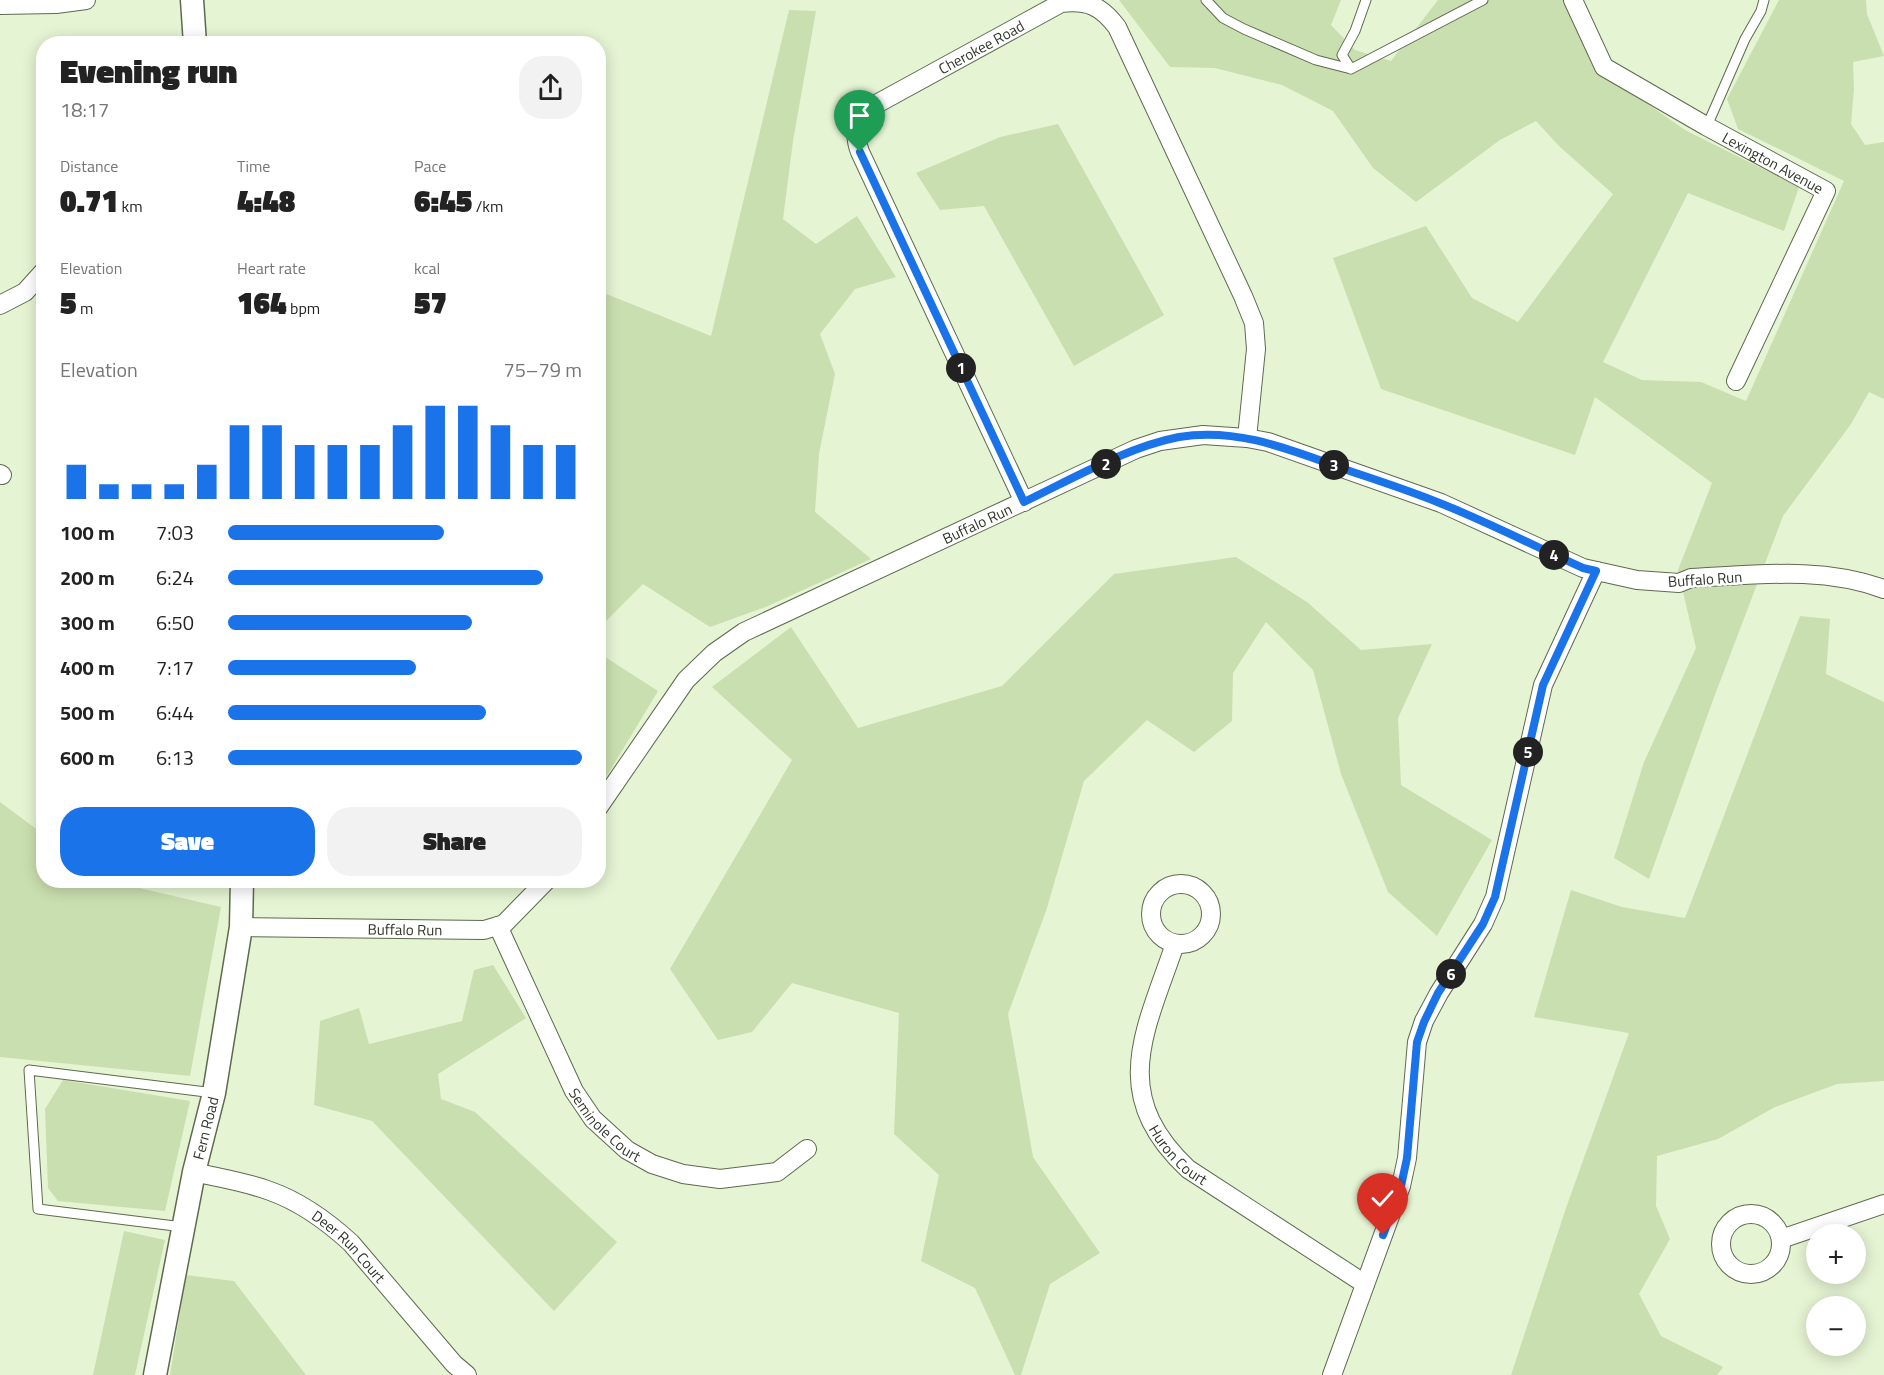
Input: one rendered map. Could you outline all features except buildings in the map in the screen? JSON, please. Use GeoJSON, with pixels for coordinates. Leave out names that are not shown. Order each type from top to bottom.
{"type":"FeatureCollection","features":[{"type":"Feature","properties":{"kind":"street"},"geometry":{"type":"LineString","coordinates":[[0,5],[86,0]]}},
{"type":"Feature","properties":{"kind":"street"},"geometry":{"type":"LineString","coordinates":[[192,0],[194,36]]}},
{"type":"Feature","properties":{"kind":"street","name":"Lexington Avenue"},"geometry":{"type":"LineString","coordinates":[[1573,0],[1604,67],[1826,191],[1736,381]]}},
{"type":"Feature","properties":{"kind":"street","name":"Cherokee Road"},"geometry":{"type":"LineString","coordinates":[[1024,502],[860,152],[856,143],[856,132],[858,123],[871,107],[1061,3],[1076,1],[1086,3],[1108,15],[1117,27],[1243,296],[1254,323],[1256,349],[1247,438]]}},
{"type":"Feature","properties":{"kind":"street"},"geometry":{"type":"LineString","coordinates":[[0,305],[25,292],[36,280]]}},
{"type":"Feature","properties":{"kind":"street","name":"Buffalo Run"},"geometry":{"type":"LineString","coordinates":[[606,796],[686,680],[714,653],[744,632],[1136,449],[1182,437],[1203,435],[1247,438],[1288,449],[1441,503],[1583,568],[1637,580],[1679,583],[1691,578],[1797,573],[1862,581],[1884,589]]}},
{"type":"Feature","properties":{"kind":"street"},"geometry":{"type":"LineString","coordinates":[[1332,1375],[1401,1186],[1407,1158],[1417,1042],[1438,993],[1483,924],[1495,897],[1543,685],[1596,571]]}},
{"type":"Feature","properties":{"kind":"street","name":"Fern Road"},"geometry":{"type":"LineString","coordinates":[[155,1375],[194,1172],[214,1093],[242,927],[242,888]]}},
{"type":"Feature","properties":{"kind":"street"},"geometry":{"type":"LineString","coordinates":[[498,926],[504,924],[539,888]]}},
{"type":"Feature","properties":{"kind":"street","name":"Buffalo Run"},"geometry":{"type":"LineString","coordinates":[[242,927],[484,930],[498,926]]}},
{"type":"Feature","properties":{"kind":"street","name":"Seminole Court"},"geometry":{"type":"LineString","coordinates":[[498,926],[574,1091],[593,1119],[627,1150],[652,1164],[683,1174],[720,1179],[777,1172],[807,1149]]}},
{"type":"Feature","properties":{"kind":"street","name":"Huron Court"},"geometry":{"type":"LineString","coordinates":[[1175,944],[1145,1031],[1140,1054],[1141,1093],[1154,1130],[1169,1151],[1188,1169],[1365,1284]]}},
{"type":"Feature","properties":{"kind":"street","name":"Deer Run Court"},"geometry":{"type":"LineString","coordinates":[[194,1172],[271,1191],[327,1222],[351,1243],[454,1364],[467,1375]]}},
{"type":"Feature","properties":{"kind":"street"},"geometry":{"type":"LineString","coordinates":[[1781,1239],[1884,1204]]}},
{"type":"Feature","properties":{"kind":"lane"},"geometry":{"type":"LineString","coordinates":[[1206,0],[1223,18],[1244,29],[1316,60],[1351,69],[1483,0]]}},
{"type":"Feature","properties":{"kind":"lane"},"geometry":{"type":"LineString","coordinates":[[1351,69],[1342,56],[1355,32],[1366,0]]}},
{"type":"Feature","properties":{"kind":"lane"},"geometry":{"type":"LineString","coordinates":[[1707,126],[1745,39],[1761,11],[1764,0]]}},
{"type":"Feature","properties":{"kind":"lane"},"geometry":{"type":"LineString","coordinates":[[183,1227],[38,1209],[29,1070],[214,1093]]}},
{"type":"Feature","properties":{"kind":"green space"},"geometry":{"type":"Polygon","coordinates":[[[1119,0],[1341,0],[1331,25],[1355,50],[1391,61],[1438,0],[1568,0],[1592,65],[1685,130],[1799,187],[1784,231],[1688,193],[1603,362],[1642,380],[1701,382],[1746,401],[1844,181],[1738,129],[1727,99],[1779,0],[1866,0],[1867,14],[1884,56],[1853,62],[1854,89],[1851,124],[1865,145],[1884,142],[1884,399],[1869,392],[1851,424],[1783,516],[1713,700],[1649,879],[1614,858],[1644,762],[1696,648],[1678,570],[1712,483],[1595,397],[1575,455],[1381,389],[1333,258],[1426,226],[1472,298],[1518,322],[1613,194],[1559,146],[1536,121],[1500,140],[1416,202],[1373,168],[1333,111],[1282,85],[1215,68],[1170,67],[1119,0]]]}},
{"type":"Feature","properties":{"kind":"green space"},"geometry":{"type":"Polygon","coordinates":[[[789,10],[816,11],[793,141],[783,219],[816,244],[857,216],[896,277],[855,289],[820,334],[835,374],[819,454],[815,512],[871,559],[768,606],[710,627],[643,584],[606,621],[606,294],[711,336],[789,10]]]}},
{"type":"Feature","properties":{"kind":"green space"},"geometry":{"type":"Polygon","coordinates":[[[1058,124],[1164,315],[1074,366],[984,206],[940,210],[916,173],[1000,137],[1058,124]]]}},
{"type":"Feature","properties":{"kind":"green space"},"geometry":{"type":"Polygon","coordinates":[[[1236,557],[1307,602],[1361,650],[1432,644],[1398,718],[1401,785],[1492,840],[1437,936],[1388,892],[1341,774],[1313,670],[1266,622],[1233,673],[1232,721],[1194,752],[1147,720],[1084,781],[1046,911],[1008,1014],[1033,1157],[1100,1253],[1050,1284],[1021,1375],[1015,1375],[975,1288],[921,1261],[939,1175],[894,1134],[899,1013],[792,983],[752,1032],[718,1040],[670,969],[792,760],[712,687],[791,627],[858,728],[1002,686],[1114,574],[1236,557]]]}},
{"type":"Feature","properties":{"kind":"green space"},"geometry":{"type":"Polygon","coordinates":[[[1800,616],[1830,619],[1826,674],[1884,702],[1884,1081],[1837,1084],[1775,1107],[1718,1139],[1657,1156],[1656,1206],[1670,1239],[1639,1294],[1661,1336],[1723,1367],[1717,1375],[1511,1375],[1567,1205],[1629,1033],[1534,1017],[1571,890],[1622,907],[1685,918],[1800,616]]]}},
{"type":"Feature","properties":{"kind":"green space"},"geometry":{"type":"Polygon","coordinates":[[[606,658],[658,691],[606,777],[606,658]]]}},
{"type":"Feature","properties":{"kind":"green space"},"geometry":{"type":"Polygon","coordinates":[[[0,802],[36,829],[36,888],[139,888],[221,907],[190,1076],[0,1057],[0,802]]]}},
{"type":"Feature","properties":{"kind":"green space"},"geometry":{"type":"Polygon","coordinates":[[[493,965],[526,1018],[438,1074],[441,1099],[475,1112],[617,1242],[554,1311],[372,1121],[314,1105],[320,1021],[359,1008],[369,1044],[462,1021],[474,970],[493,965]]]}},
{"type":"Feature","properties":{"kind":"green space"},"geometry":{"type":"Polygon","coordinates":[[[63,1080],[190,1101],[165,1211],[58,1201],[48,1188],[45,1109],[63,1080]]]}},
{"type":"Feature","properties":{"kind":"green space"},"geometry":{"type":"Polygon","coordinates":[[[124,1231],[165,1240],[135,1375],[93,1375],[124,1231]]]}},
{"type":"Feature","properties":{"kind":"green space"},"geometry":{"type":"Polygon","coordinates":[[[186,1275],[234,1281],[306,1375],[170,1375],[186,1275]]]}},
{"type":"Feature","properties":{"kind":"route"},"geometry":{"type":"LineString","coordinates":[[860,152],[1024,502],[1136,449],[1182,437],[1225,435],[1268,442],[1441,503],[1583,568],[1596,571],[1543,685],[1495,897],[1483,924],[1438,993],[1417,1042],[1407,1158],[1401,1186],[1383,1235]]}}]}
